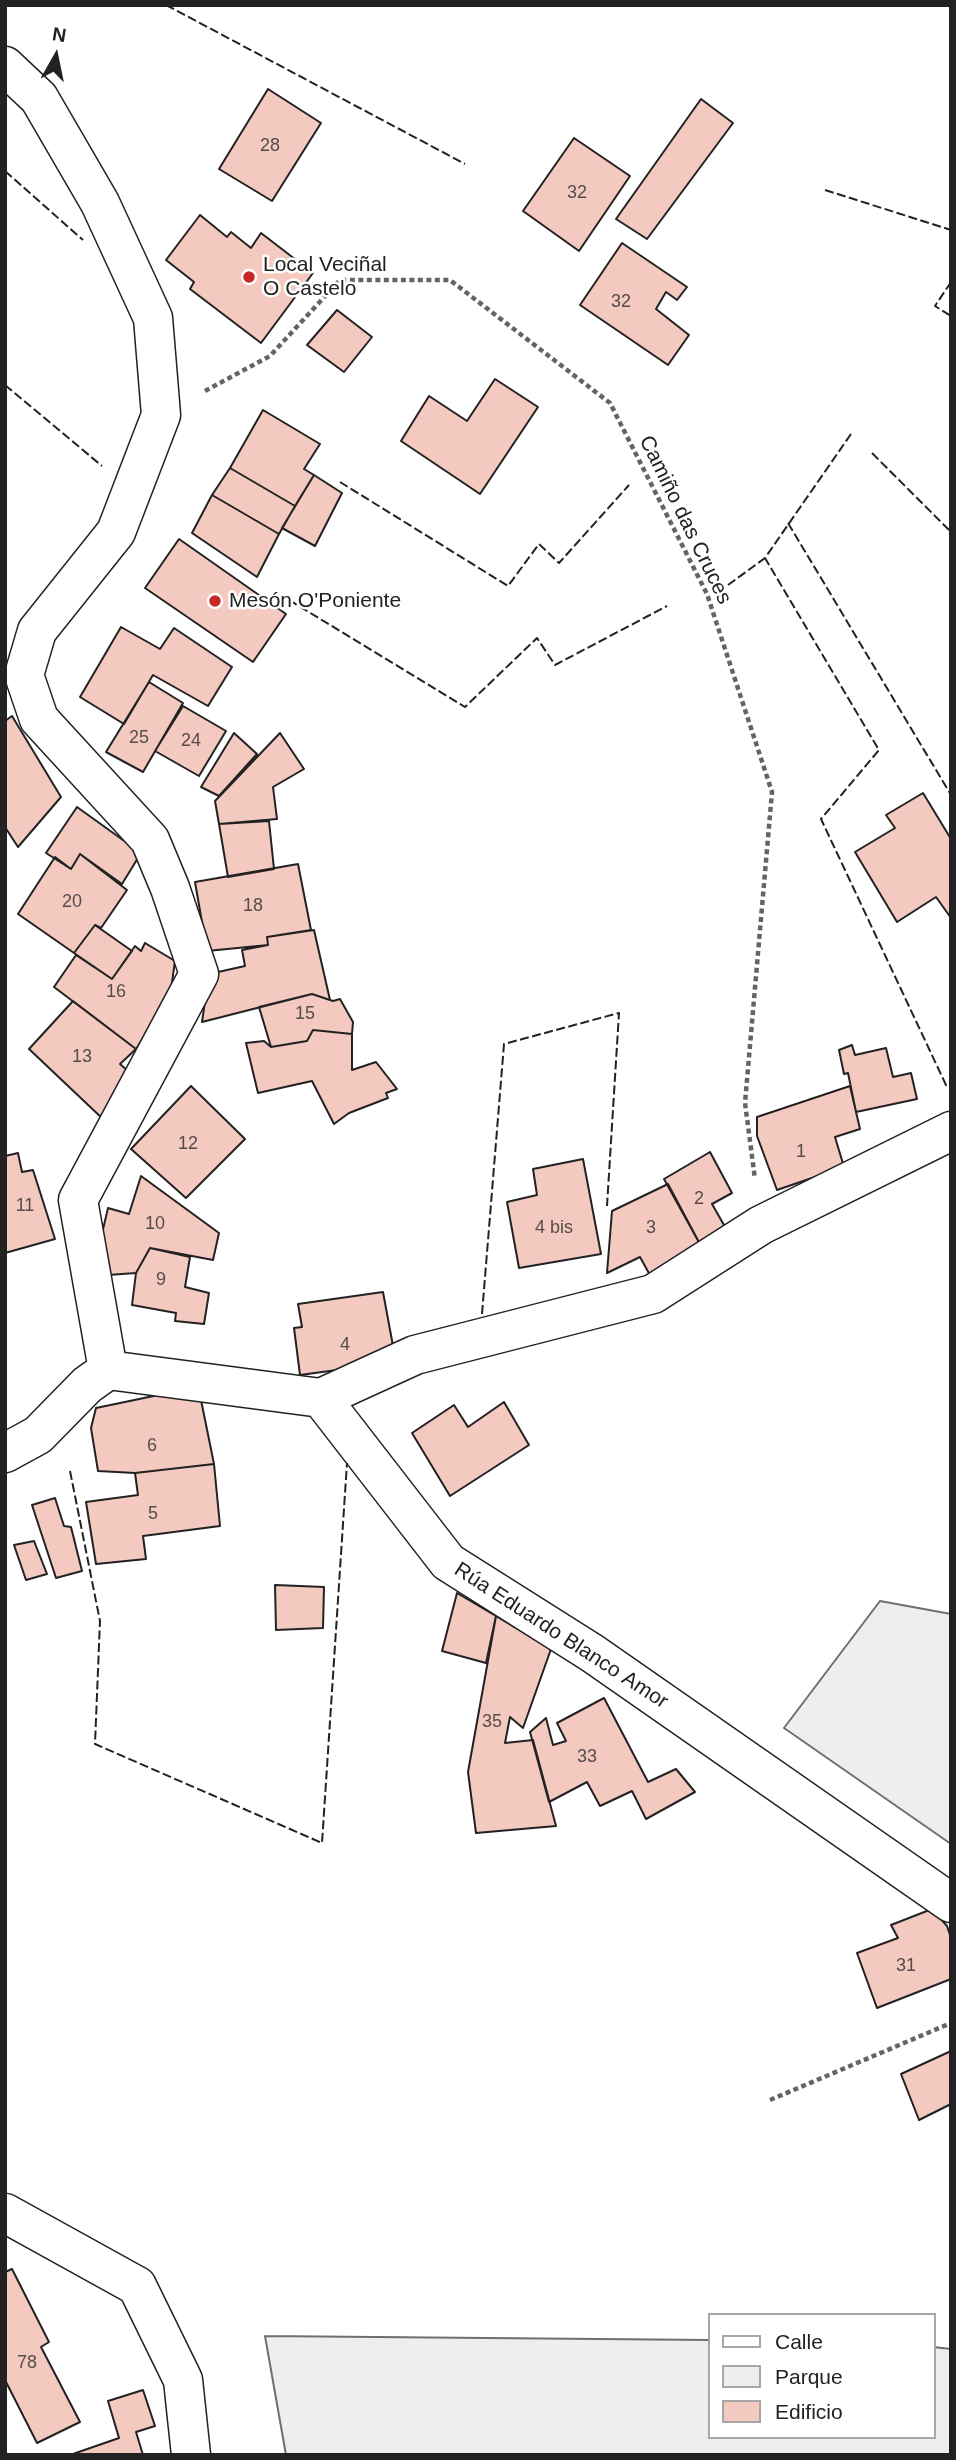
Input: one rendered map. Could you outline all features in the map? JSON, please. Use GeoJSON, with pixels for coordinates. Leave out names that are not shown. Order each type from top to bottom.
{"type":"FeatureCollection","features":[{"type":"Feature","properties":{"kind":"street"},"geometry":{"type":"LineString","coordinates":[[5,66],[39,99],[46,110],[100,203],[153,318],[161,415],[116,532],[37,631],[24,675],[39,719],[150,840],[170,888],[199,974],[78,1200],[108,1370]]}},
{"type":"Feature","properties":{"kind":"street"},"geometry":{"type":"LineString","coordinates":[[5,1453],[38,1435],[87,1385],[108,1370],[321,1398],[415,1355],[653,1294],[761,1225],[951,1131]]}},
{"type":"Feature","properties":{"kind":"street","name":"Rúa Eduardo Blanco Amor"},"geometry":{"type":"LineString","coordinates":[[321,1398],[448,1562],[592,1653],[951,1903]]}},
{"type":"Feature","properties":{"kind":"street"},"geometry":{"type":"LineString","coordinates":[[5,2213],[137,2286],[183,2380],[191,2455]]}},
{"type":"Feature","properties":{"kind":"path","name":"Camiño das Cruces"},"geometry":{"type":"LineString","coordinates":[[161,415],[270,356],[340,280],[450,280],[610,403],[707,594],[772,792],[745,1103],[761,1225]]}},
{"type":"Feature","properties":{"kind":"path"},"geometry":{"type":"LineString","coordinates":[[770,2100],[951,2023]]}},
{"type":"Feature","properties":{"kind":"green space"},"geometry":{"type":"Polygon","coordinates":[[[880,1601],[951,1614],[951,1844],[784,1728],[880,1601]]]}},
{"type":"Feature","properties":{"kind":"green space"},"geometry":{"type":"Polygon","coordinates":[[[265,2336],[708,2340],[708,2439],[935,2439],[935,2347],[951,2349],[951,2455],[286,2455],[265,2336]]]}},
{"type":"Feature","properties":{"kind":"building"},"geometry":{"type":"Polygon","coordinates":[[[268,89],[321,123],[272,201],[219,169],[268,89]]]}},
{"type":"Feature","properties":{"kind":"building"},"geometry":{"type":"Polygon","coordinates":[[[701,99],[733,123],[647,239],[616,219],[701,99]]]}},
{"type":"Feature","properties":{"kind":"building"},"geometry":{"type":"Polygon","coordinates":[[[574,138],[630,176],[579,251],[523,211],[574,138]]]}},
{"type":"Feature","properties":{"kind":"building","name":"Local Veciñal O Castelo"},"geometry":{"type":"Polygon","coordinates":[[[200,215],[227,237],[231,232],[251,248],[261,233],[313,273],[261,343],[190,289],[194,282],[166,260],[200,215]]]}},
{"type":"Feature","properties":{"kind":"building"},"geometry":{"type":"Polygon","coordinates":[[[622,243],[687,287],[677,300],[666,292],[656,309],[689,335],[668,365],[580,305],[622,243]]]}},
{"type":"Feature","properties":{"kind":"building"},"geometry":{"type":"Polygon","coordinates":[[[337,310],[372,337],[344,372],[307,345],[337,310]]]}},
{"type":"Feature","properties":{"kind":"building"},"geometry":{"type":"Polygon","coordinates":[[[495,379],[538,407],[480,494],[401,441],[429,396],[467,421],[495,379]]]}},
{"type":"Feature","properties":{"kind":"building"},"geometry":{"type":"Polygon","coordinates":[[[263,410],[320,444],[304,469],[314,475],[295,506],[230,468],[263,410]]]}},
{"type":"Feature","properties":{"kind":"building"},"geometry":{"type":"Polygon","coordinates":[[[230,468],[295,506],[279,534],[212,495],[230,468]]]}},
{"type":"Feature","properties":{"kind":"building"},"geometry":{"type":"Polygon","coordinates":[[[314,475],[342,493],[315,546],[282,528],[314,475]]]}},
{"type":"Feature","properties":{"kind":"building"},"geometry":{"type":"Polygon","coordinates":[[[212,495],[279,534],[257,577],[192,533],[212,495]]]}},
{"type":"Feature","properties":{"kind":"building","name":"Mesón O'Poniente"},"geometry":{"type":"Polygon","coordinates":[[[179,539],[286,614],[253,662],[145,588],[179,539]]]}},
{"type":"Feature","properties":{"kind":"building"},"geometry":{"type":"Polygon","coordinates":[[[121,627],[160,649],[174,628],[232,667],[208,706],[153,675],[124,724],[80,697],[121,627]]]}},
{"type":"Feature","properties":{"kind":"building"},"geometry":{"type":"Polygon","coordinates":[[[149,682],[183,703],[143,772],[106,752],[149,682]]]}},
{"type":"Feature","properties":{"kind":"building"},"geometry":{"type":"Polygon","coordinates":[[[183,706],[226,731],[199,776],[155,751],[183,706]]]}},
{"type":"Feature","properties":{"kind":"building"},"geometry":{"type":"Polygon","coordinates":[[[12,716],[61,797],[18,847],[5,827],[5,721],[12,716]]]}},
{"type":"Feature","properties":{"kind":"building"},"geometry":{"type":"Polygon","coordinates":[[[234,733],[257,754],[219,796],[201,787],[234,733]]]}},
{"type":"Feature","properties":{"kind":"building"},"geometry":{"type":"Polygon","coordinates":[[[280,733],[304,769],[273,787],[277,819],[219,824],[215,801],[280,733]]]}},
{"type":"Feature","properties":{"kind":"building"},"geometry":{"type":"Polygon","coordinates":[[[923,793],[951,839],[951,918],[936,897],[897,922],[855,852],[895,828],[886,815],[923,793]]]}},
{"type":"Feature","properties":{"kind":"building"},"geometry":{"type":"Polygon","coordinates":[[[77,807],[141,853],[122,884],[80,854],[71,869],[46,853],[77,807]]]}},
{"type":"Feature","properties":{"kind":"building"},"geometry":{"type":"Polygon","coordinates":[[[269,821],[274,869],[228,877],[219,824],[269,821]]]}},
{"type":"Feature","properties":{"kind":"building"},"geometry":{"type":"Polygon","coordinates":[[[80,854],[127,890],[101,928],[95,925],[74,953],[18,914],[55,857],[71,869],[80,854]]]}},
{"type":"Feature","properties":{"kind":"building"},"geometry":{"type":"Polygon","coordinates":[[[298,864],[311,930],[267,937],[268,945],[207,951],[195,882],[298,864]]]}},
{"type":"Feature","properties":{"kind":"building"},"geometry":{"type":"Polygon","coordinates":[[[95,925],[132,951],[112,979],[74,953],[95,925]]]}},
{"type":"Feature","properties":{"kind":"building"},"geometry":{"type":"Polygon","coordinates":[[[314,930],[330,1000],[312,994],[202,1022],[209,974],[245,966],[242,950],[268,945],[267,937],[314,930]]]}},
{"type":"Feature","properties":{"kind":"building"},"geometry":{"type":"Polygon","coordinates":[[[145,943],[175,961],[170,997],[136,1049],[54,987],[76,955],[112,979],[135,946],[141,951],[145,943]]]}},
{"type":"Feature","properties":{"kind":"building"},"geometry":{"type":"Polygon","coordinates":[[[312,994],[333,1001],[340,999],[353,1022],[352,1034],[313,1030],[307,1041],[271,1047],[259,1007],[312,994]]]}},
{"type":"Feature","properties":{"kind":"building"},"geometry":{"type":"Polygon","coordinates":[[[73,1001],[136,1049],[120,1064],[136,1078],[104,1120],[29,1049],[73,1001]]]}},
{"type":"Feature","properties":{"kind":"building"},"geometry":{"type":"Polygon","coordinates":[[[313,1030],[352,1034],[352,1070],[376,1062],[397,1089],[386,1093],[388,1098],[349,1113],[334,1124],[312,1081],[258,1093],[246,1043],[264,1041],[271,1047],[307,1041],[313,1030]]]}},
{"type":"Feature","properties":{"kind":"building"},"geometry":{"type":"Polygon","coordinates":[[[852,1045],[855,1055],[886,1048],[893,1077],[911,1073],[917,1099],[856,1112],[848,1073],[844,1074],[839,1050],[852,1045]]]}},
{"type":"Feature","properties":{"kind":"building"},"geometry":{"type":"Polygon","coordinates":[[[191,1086],[245,1139],[186,1198],[131,1149],[191,1086]]]}},
{"type":"Feature","properties":{"kind":"building"},"geometry":{"type":"Polygon","coordinates":[[[850,1086],[860,1129],[835,1137],[844,1167],[777,1190],[757,1136],[757,1117],[850,1086]]]}},
{"type":"Feature","properties":{"kind":"building"},"geometry":{"type":"Polygon","coordinates":[[[710,1152],[732,1193],[712,1204],[728,1232],[701,1246],[664,1179],[710,1152]]]}},
{"type":"Feature","properties":{"kind":"building"},"geometry":{"type":"Polygon","coordinates":[[[18,1153],[22,1172],[33,1170],[55,1239],[5,1253],[5,1156],[18,1153]]]}},
{"type":"Feature","properties":{"kind":"building"},"geometry":{"type":"Polygon","coordinates":[[[583,1159],[601,1254],[519,1268],[507,1202],[537,1195],[533,1169],[583,1159]]]}},
{"type":"Feature","properties":{"kind":"building"},"geometry":{"type":"Polygon","coordinates":[[[141,1176],[219,1233],[213,1260],[150,1248],[136,1273],[108,1275],[101,1238],[108,1208],[129,1214],[141,1176]]]}},
{"type":"Feature","properties":{"kind":"building"},"geometry":{"type":"Polygon","coordinates":[[[668,1184],[701,1246],[651,1277],[640,1257],[607,1273],[612,1211],[668,1184]]]}},
{"type":"Feature","properties":{"kind":"building"},"geometry":{"type":"Polygon","coordinates":[[[150,1248],[190,1257],[185,1287],[209,1293],[204,1324],[175,1321],[176,1313],[132,1305],[136,1273],[150,1248]]]}},
{"type":"Feature","properties":{"kind":"building"},"geometry":{"type":"Polygon","coordinates":[[[383,1292],[396,1362],[300,1375],[294,1328],[302,1327],[298,1304],[383,1292]]]}},
{"type":"Feature","properties":{"kind":"building"},"geometry":{"type":"Polygon","coordinates":[[[168,1393],[200,1395],[214,1464],[135,1473],[98,1471],[91,1428],[96,1408],[168,1393]]]}},
{"type":"Feature","properties":{"kind":"building"},"geometry":{"type":"Polygon","coordinates":[[[504,1402],[529,1445],[450,1496],[412,1433],[454,1405],[468,1427],[504,1402]]]}},
{"type":"Feature","properties":{"kind":"building"},"geometry":{"type":"Polygon","coordinates":[[[214,1464],[220,1526],[143,1536],[146,1559],[96,1564],[86,1502],[138,1495],[135,1473],[214,1464]]]}},
{"type":"Feature","properties":{"kind":"building"},"geometry":{"type":"Polygon","coordinates":[[[55,1498],[64,1526],[71,1527],[82,1571],[56,1578],[32,1505],[55,1498]]]}},
{"type":"Feature","properties":{"kind":"building"},"geometry":{"type":"Polygon","coordinates":[[[34,1541],[47,1574],[26,1580],[14,1545],[34,1541]]]}},
{"type":"Feature","properties":{"kind":"building"},"geometry":{"type":"Polygon","coordinates":[[[275,1585],[324,1587],[323,1628],[276,1630],[275,1585]]]}},
{"type":"Feature","properties":{"kind":"building"},"geometry":{"type":"Polygon","coordinates":[[[457,1593],[496,1616],[486,1663],[442,1651],[457,1593]]]}},
{"type":"Feature","properties":{"kind":"building"},"geometry":{"type":"Polygon","coordinates":[[[496,1616],[551,1649],[523,1728],[510,1717],[505,1743],[533,1740],[556,1826],[476,1833],[468,1772],[496,1616]]]}},
{"type":"Feature","properties":{"kind":"building"},"geometry":{"type":"Polygon","coordinates":[[[604,1698],[648,1782],[676,1769],[695,1792],[646,1819],[632,1791],[600,1806],[587,1782],[549,1802],[530,1732],[546,1718],[553,1745],[566,1741],[557,1723],[604,1698]]]}},
{"type":"Feature","properties":{"kind":"building"},"geometry":{"type":"Polygon","coordinates":[[[932,1909],[947,1926],[951,1938],[951,1979],[877,2008],[857,1953],[898,1938],[891,1925],[932,1909]]]}},
{"type":"Feature","properties":{"kind":"building"},"geometry":{"type":"Polygon","coordinates":[[[951,2051],[951,2104],[919,2120],[901,2074],[951,2051]]]}},
{"type":"Feature","properties":{"kind":"building"},"geometry":{"type":"Polygon","coordinates":[[[12,2269],[49,2342],[41,2347],[80,2422],[37,2443],[5,2380],[5,2272],[12,2269]]]}},
{"type":"Feature","properties":{"kind":"building"},"geometry":{"type":"Polygon","coordinates":[[[143,2390],[155,2426],[136,2432],[143,2455],[70,2455],[119,2438],[108,2401],[143,2390]]]}},
{"type":"Feature","properties":{"kind":"fence"},"geometry":{"type":"LineString","coordinates":[[166,5],[465,164]]}},
{"type":"Feature","properties":{"kind":"fence"},"geometry":{"type":"LineString","coordinates":[[5,171],[83,240]]}},
{"type":"Feature","properties":{"kind":"fence"},"geometry":{"type":"LineString","coordinates":[[825,190],[951,230]]}},
{"type":"Feature","properties":{"kind":"fence"},"geometry":{"type":"LineString","coordinates":[[951,282],[935,306],[951,316]]}},
{"type":"Feature","properties":{"kind":"fence"},"geometry":{"type":"LineString","coordinates":[[5,385],[102,466]]}},
{"type":"Feature","properties":{"kind":"fence"},"geometry":{"type":"LineString","coordinates":[[851,434],[765,558],[879,750],[821,819],[946,1085],[951,1083]]}},
{"type":"Feature","properties":{"kind":"fence"},"geometry":{"type":"LineString","coordinates":[[872,453],[951,532]]}},
{"type":"Feature","properties":{"kind":"fence"},"geometry":{"type":"LineString","coordinates":[[340,482],[508,586],[539,544],[559,563],[629,485]]}},
{"type":"Feature","properties":{"kind":"fence"},"geometry":{"type":"LineString","coordinates":[[788,523],[951,795]]}},
{"type":"Feature","properties":{"kind":"fence"},"geometry":{"type":"LineString","coordinates":[[728,585],[765,558]]}},
{"type":"Feature","properties":{"kind":"fence"},"geometry":{"type":"LineString","coordinates":[[289,600],[465,707],[537,638],[555,665],[667,606]]}},
{"type":"Feature","properties":{"kind":"fence"},"geometry":{"type":"LineString","coordinates":[[482,1314],[504,1044],[619,1013],[607,1206]]}},
{"type":"Feature","properties":{"kind":"fence"},"geometry":{"type":"LineString","coordinates":[[70,1471],[100,1621],[95,1744],[322,1843],[347,1463]]}},
{"type":"Feature","properties":{"kind":"place","name":"Local Veciñal O Castelo"},"geometry":{"type":"Point","coordinates":[249,277]}},
{"type":"Feature","properties":{"kind":"place","name":"Mesón O'Poniente"},"geometry":{"type":"Point","coordinates":[215,601]}}]}
